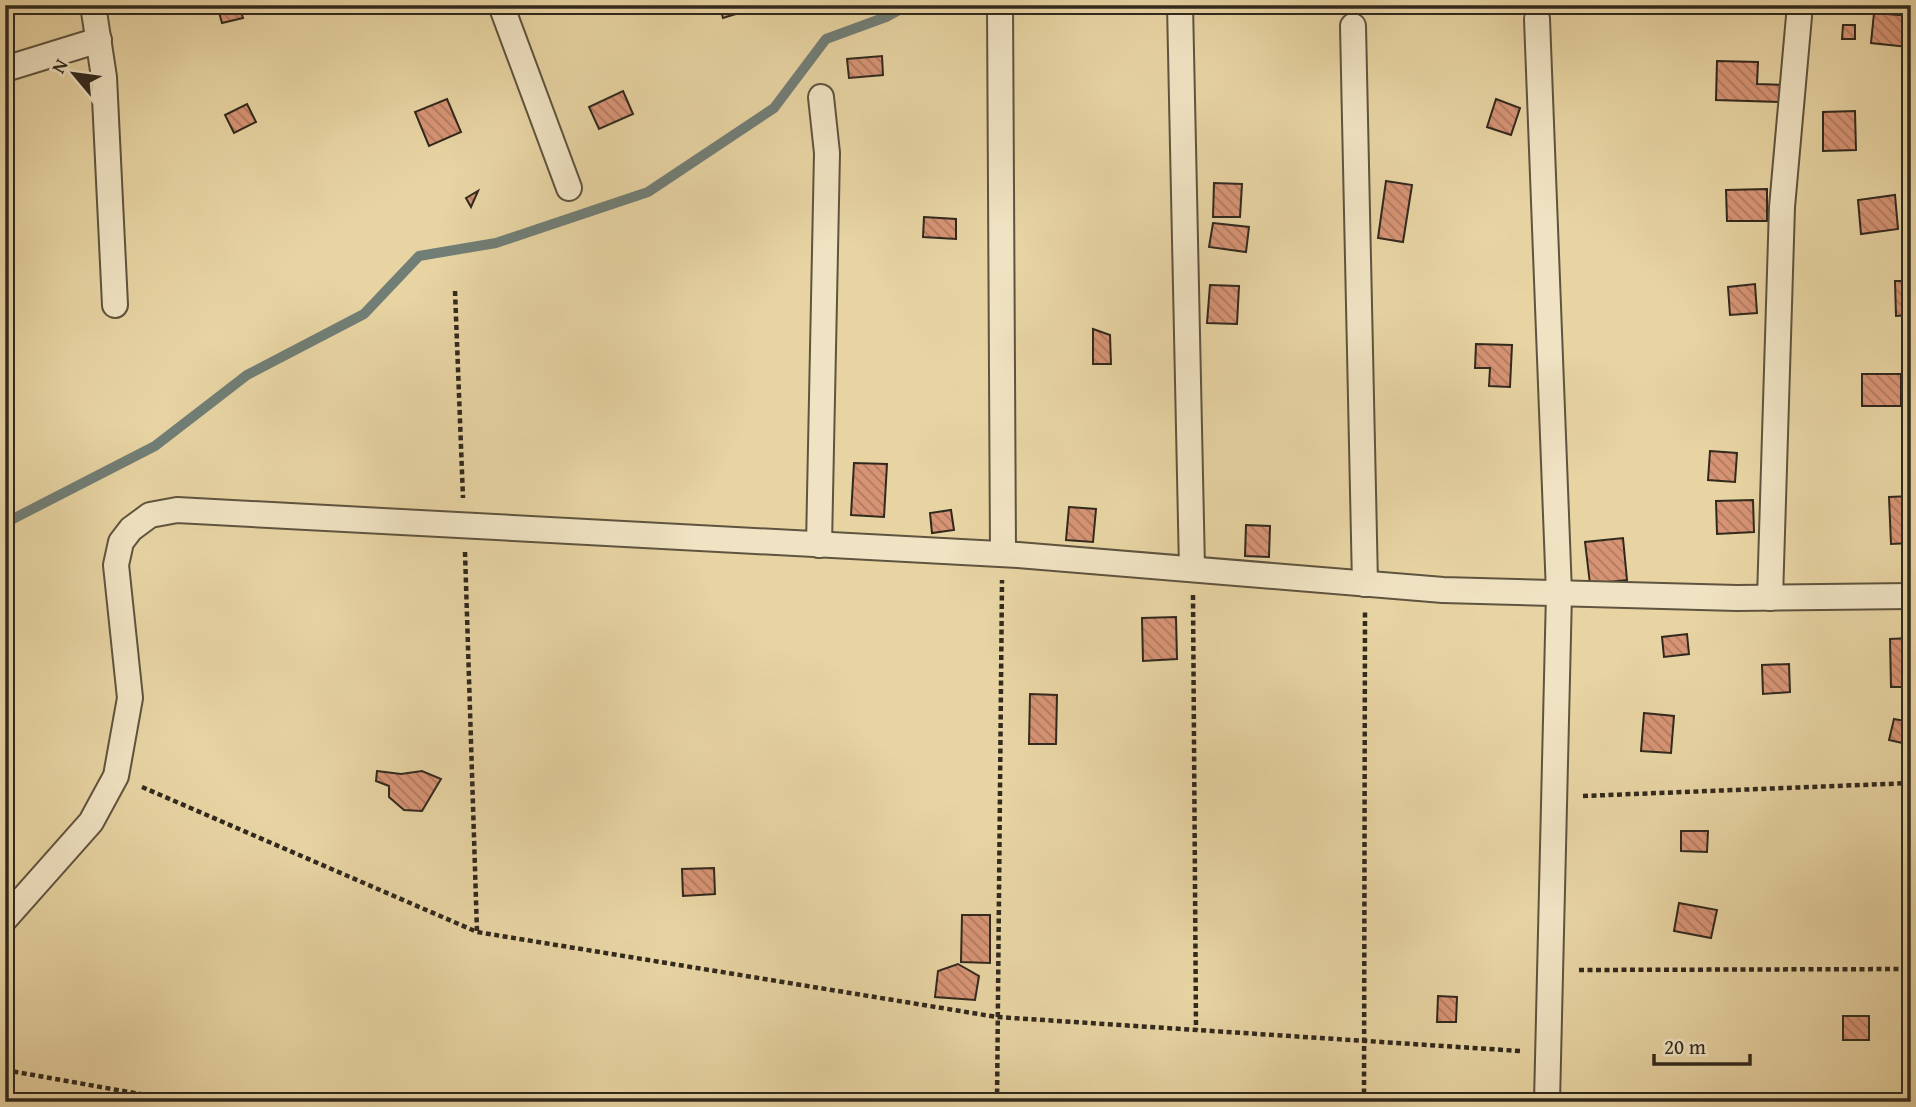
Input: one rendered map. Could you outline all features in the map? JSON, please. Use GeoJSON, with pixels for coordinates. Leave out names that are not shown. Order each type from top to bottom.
{"type":"FeatureCollection","features":[{"type":"Feature","properties":{"kind":"street"},"geometry":{"type":"LineString","coordinates":[[93,5],[104,78],[115,305]]}},
{"type":"Feature","properties":{"kind":"street"},"geometry":{"type":"LineString","coordinates":[[1000,5],[1003,554]]}},
{"type":"Feature","properties":{"kind":"street"},"geometry":{"type":"LineString","coordinates":[[1180,5],[1192,569]]}},
{"type":"Feature","properties":{"kind":"street"},"geometry":{"type":"LineString","coordinates":[[1770,598],[1782,207],[1800,5]]}},
{"type":"Feature","properties":{"kind":"street"},"geometry":{"type":"LineString","coordinates":[[507,7],[569,188]]}},
{"type":"Feature","properties":{"kind":"street"},"geometry":{"type":"LineString","coordinates":[[1537,19],[1559,593],[1547,1102]]}},
{"type":"Feature","properties":{"kind":"street"},"geometry":{"type":"LineString","coordinates":[[1353,26],[1365,584]]}},
{"type":"Feature","properties":{"kind":"street"},"geometry":{"type":"LineString","coordinates":[[5,69],[99,40]]}},
{"type":"Feature","properties":{"kind":"street"},"geometry":{"type":"LineString","coordinates":[[819,545],[827,153],[821,97]]}},
{"type":"Feature","properties":{"kind":"street"},"geometry":{"type":"LineString","coordinates":[[5,919],[91,822],[116,776],[130,698],[116,565],[121,542],[150,515],[177,510],[1003,554],[1443,590],[1770,598],[1911,596]]}},
{"type":"Feature","properties":{"kind":"path"},"geometry":{"type":"LineString","coordinates":[[455,290],[477,932]]}},
{"type":"Feature","properties":{"kind":"path"},"geometry":{"type":"LineString","coordinates":[[997,1102],[1003,554]]}},
{"type":"Feature","properties":{"kind":"path"},"geometry":{"type":"LineString","coordinates":[[1192,569],[1196,1030]]}},
{"type":"Feature","properties":{"kind":"path"},"geometry":{"type":"LineString","coordinates":[[1364,1102],[1365,584]]}},
{"type":"Feature","properties":{"kind":"path"},"geometry":{"type":"LineString","coordinates":[[116,776],[477,932],[998,1017],[1548,1052]]}},
{"type":"Feature","properties":{"kind":"path"},"geometry":{"type":"LineString","coordinates":[[1554,797],[1911,783]]}},
{"type":"Feature","properties":{"kind":"path"},"geometry":{"type":"LineString","coordinates":[[1550,970],[1911,969]]}},
{"type":"Feature","properties":{"kind":"path"},"geometry":{"type":"LineString","coordinates":[[5,1070],[185,1102]]}},
{"type":"Feature","properties":{"kind":"building"},"geometry":{"type":"Polygon","coordinates":[[[217,5],[239,5],[243,18],[222,23],[217,5]]]}},
{"type":"Feature","properties":{"kind":"building"},"geometry":{"type":"Polygon","coordinates":[[[719,5],[754,5],[755,8],[723,18],[719,5]]]}},
{"type":"Feature","properties":{"kind":"building"},"geometry":{"type":"Polygon","coordinates":[[[1874,13],[1911,16],[1908,47],[1871,43],[1874,13]]]}},
{"type":"Feature","properties":{"kind":"building"},"geometry":{"type":"Polygon","coordinates":[[[1843,25],[1855,25],[1855,39],[1842,39],[1843,25]]]}},
{"type":"Feature","properties":{"kind":"building"},"geometry":{"type":"Polygon","coordinates":[[[882,56],[883,75],[849,78],[847,59],[882,56]]]}},
{"type":"Feature","properties":{"kind":"building"},"geometry":{"type":"Polygon","coordinates":[[[1717,61],[1758,62],[1757,84],[1784,85],[1784,102],[1716,100],[1717,61]]]}},
{"type":"Feature","properties":{"kind":"building"},"geometry":{"type":"Polygon","coordinates":[[[623,91],[633,114],[599,129],[589,107],[623,91]]]}},
{"type":"Feature","properties":{"kind":"building"},"geometry":{"type":"Polygon","coordinates":[[[447,99],[461,132],[429,146],[415,112],[447,99]]]}},
{"type":"Feature","properties":{"kind":"building"},"geometry":{"type":"Polygon","coordinates":[[[1496,99],[1520,108],[1511,135],[1487,127],[1496,99]]]}},
{"type":"Feature","properties":{"kind":"building"},"geometry":{"type":"Polygon","coordinates":[[[247,104],[256,122],[234,133],[225,115],[247,104]]]}},
{"type":"Feature","properties":{"kind":"building"},"geometry":{"type":"Polygon","coordinates":[[[1855,111],[1856,150],[1823,151],[1823,112],[1855,111]]]}},
{"type":"Feature","properties":{"kind":"building"},"geometry":{"type":"Polygon","coordinates":[[[1386,181],[1412,185],[1403,242],[1378,238],[1386,181]]]}},
{"type":"Feature","properties":{"kind":"building"},"geometry":{"type":"Polygon","coordinates":[[[1214,183],[1242,184],[1240,217],[1213,217],[1214,183]]]}},
{"type":"Feature","properties":{"kind":"building"},"geometry":{"type":"Polygon","coordinates":[[[1767,189],[1767,221],[1727,221],[1726,190],[1767,189]]]}},
{"type":"Feature","properties":{"kind":"building"},"geometry":{"type":"Polygon","coordinates":[[[478,191],[471,207],[466,198],[478,191]]]}},
{"type":"Feature","properties":{"kind":"building"},"geometry":{"type":"Polygon","coordinates":[[[1895,195],[1898,229],[1861,234],[1858,200],[1895,195]]]}},
{"type":"Feature","properties":{"kind":"building"},"geometry":{"type":"Polygon","coordinates":[[[924,217],[956,219],[956,239],[923,237],[924,217]]]}},
{"type":"Feature","properties":{"kind":"building"},"geometry":{"type":"Polygon","coordinates":[[[1213,223],[1249,227],[1246,252],[1209,247],[1213,223]]]}},
{"type":"Feature","properties":{"kind":"building"},"geometry":{"type":"Polygon","coordinates":[[[1895,281],[1911,281],[1911,315],[1896,316],[1895,281]]]}},
{"type":"Feature","properties":{"kind":"building"},"geometry":{"type":"Polygon","coordinates":[[[1755,284],[1757,313],[1730,315],[1728,287],[1755,284]]]}},
{"type":"Feature","properties":{"kind":"building"},"geometry":{"type":"Polygon","coordinates":[[[1210,285],[1239,286],[1237,324],[1207,323],[1210,285]]]}},
{"type":"Feature","properties":{"kind":"building"},"geometry":{"type":"Polygon","coordinates":[[[1093,329],[1110,335],[1111,364],[1093,364],[1093,329]]]}},
{"type":"Feature","properties":{"kind":"building"},"geometry":{"type":"Polygon","coordinates":[[[1476,344],[1512,345],[1510,387],[1489,386],[1490,368],[1475,368],[1476,344]]]}},
{"type":"Feature","properties":{"kind":"building"},"geometry":{"type":"Polygon","coordinates":[[[1862,374],[1901,374],[1901,406],[1862,406],[1862,374]]]}},
{"type":"Feature","properties":{"kind":"building"},"geometry":{"type":"Polygon","coordinates":[[[1710,451],[1737,453],[1735,482],[1708,480],[1710,451]]]}},
{"type":"Feature","properties":{"kind":"building"},"geometry":{"type":"Polygon","coordinates":[[[854,463],[887,464],[884,517],[851,515],[854,463]]]}},
{"type":"Feature","properties":{"kind":"building"},"geometry":{"type":"Polygon","coordinates":[[[1911,496],[1911,543],[1891,544],[1889,497],[1911,496]]]}},
{"type":"Feature","properties":{"kind":"building"},"geometry":{"type":"Polygon","coordinates":[[[1753,500],[1754,532],[1717,534],[1716,501],[1753,500]]]}},
{"type":"Feature","properties":{"kind":"building"},"geometry":{"type":"Polygon","coordinates":[[[1069,507],[1096,509],[1093,542],[1066,540],[1069,507]]]}},
{"type":"Feature","properties":{"kind":"building"},"geometry":{"type":"Polygon","coordinates":[[[951,510],[954,530],[932,533],[930,513],[951,510]]]}},
{"type":"Feature","properties":{"kind":"building"},"geometry":{"type":"Polygon","coordinates":[[[1246,525],[1270,526],[1269,557],[1245,556],[1246,525]]]}},
{"type":"Feature","properties":{"kind":"building"},"geometry":{"type":"Polygon","coordinates":[[[1623,538],[1627,580],[1590,584],[1585,542],[1623,538]]]}},
{"type":"Feature","properties":{"kind":"building"},"geometry":{"type":"Polygon","coordinates":[[[1176,617],[1177,659],[1143,661],[1142,618],[1176,617]]]}},
{"type":"Feature","properties":{"kind":"building"},"geometry":{"type":"Polygon","coordinates":[[[1687,634],[1689,654],[1664,657],[1662,637],[1687,634]]]}},
{"type":"Feature","properties":{"kind":"building"},"geometry":{"type":"Polygon","coordinates":[[[1911,638],[1911,687],[1891,687],[1890,639],[1911,638]]]}},
{"type":"Feature","properties":{"kind":"building"},"geometry":{"type":"Polygon","coordinates":[[[1789,664],[1790,692],[1763,694],[1762,665],[1789,664]]]}},
{"type":"Feature","properties":{"kind":"building"},"geometry":{"type":"Polygon","coordinates":[[[1030,694],[1057,695],[1056,744],[1029,744],[1030,694]]]}},
{"type":"Feature","properties":{"kind":"building"},"geometry":{"type":"Polygon","coordinates":[[[1644,713],[1674,716],[1671,753],[1641,751],[1644,713]]]}},
{"type":"Feature","properties":{"kind":"building"},"geometry":{"type":"Polygon","coordinates":[[[1894,719],[1911,722],[1911,745],[1889,740],[1894,719]]]}},
{"type":"Feature","properties":{"kind":"building"},"geometry":{"type":"Polygon","coordinates":[[[377,771],[401,774],[422,771],[441,779],[422,811],[404,810],[389,797],[389,786],[376,781],[377,771]]]}},
{"type":"Feature","properties":{"kind":"building"},"geometry":{"type":"Polygon","coordinates":[[[1681,831],[1708,831],[1707,852],[1681,851],[1681,831]]]}},
{"type":"Feature","properties":{"kind":"building"},"geometry":{"type":"Polygon","coordinates":[[[714,868],[715,894],[683,896],[682,869],[714,868]]]}},
{"type":"Feature","properties":{"kind":"building"},"geometry":{"type":"Polygon","coordinates":[[[1679,903],[1717,910],[1711,938],[1674,931],[1679,903]]]}},
{"type":"Feature","properties":{"kind":"building"},"geometry":{"type":"Polygon","coordinates":[[[962,915],[990,915],[990,963],[961,962],[962,915]]]}},
{"type":"Feature","properties":{"kind":"building"},"geometry":{"type":"Polygon","coordinates":[[[958,964],[979,976],[975,1000],[935,997],[938,971],[958,964]]]}},
{"type":"Feature","properties":{"kind":"building"},"geometry":{"type":"Polygon","coordinates":[[[1438,996],[1457,997],[1456,1022],[1437,1022],[1438,996]]]}},
{"type":"Feature","properties":{"kind":"building"},"geometry":{"type":"Polygon","coordinates":[[[1843,1016],[1869,1016],[1869,1040],[1843,1040],[1843,1016]]]}},
{"type":"Feature","properties":{"kind":"waterway"},"geometry":{"type":"LineString","coordinates":[[5,523],[155,446],[247,375],[364,314],[419,256],[496,243],[648,192],[774,108],[826,39],[886,17],[908,5]]}}]}
